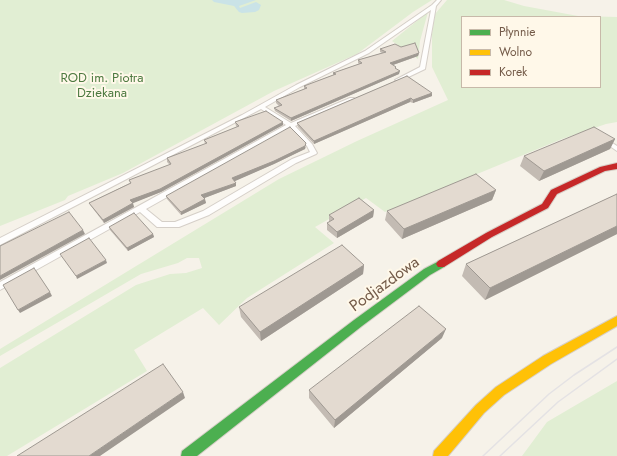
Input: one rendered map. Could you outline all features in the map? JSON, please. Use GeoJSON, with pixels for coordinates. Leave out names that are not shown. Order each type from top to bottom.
{"type":"FeatureCollection","features":[{"type":"Feature","properties":{"kind":"street","name":"Podjazdowa"},"geometry":{"type":"LineString","coordinates":[[187,456],[358,323],[427,272],[489,235],[545,206],[554,192],[603,170],[617,166]]}},
{"type":"Feature","properties":{"kind":"street"},"geometry":{"type":"LineString","coordinates":[[439,456],[480,409],[500,391],[547,360],[617,321]]}},
{"type":"Feature","properties":{"kind":"lane"},"geometry":{"type":"LineString","coordinates":[[0,242],[261,107],[298,86],[367,52],[434,6],[439,0]]}},
{"type":"Feature","properties":{"kind":"lane"},"geometry":{"type":"LineString","coordinates":[[389,84],[423,68],[434,6]]}},
{"type":"Feature","properties":{"kind":"lane"},"geometry":{"type":"LineString","coordinates":[[0,286],[291,125],[361,96]]}},
{"type":"Feature","properties":{"kind":"lane"},"geometry":{"type":"LineString","coordinates":[[141,209],[160,225],[176,225],[206,213],[294,162],[314,153],[310,145],[291,125],[261,107]]}},
{"type":"Feature","properties":{"kind":"lane"},"geometry":{"type":"LineString","coordinates":[[596,134],[617,149]]}},
{"type":"Feature","properties":{"kind":"green space","name":"ROD im. Piotra Dziekana"},"geometry":{"type":"Polygon","coordinates":[[[0,0],[432,0],[413,12],[357,54],[274,91],[123,173],[68,196],[65,200],[0,226],[0,0]]]}},
{"type":"Feature","properties":{"kind":"green space"},"geometry":{"type":"Polygon","coordinates":[[[447,0],[504,0],[524,6],[578,16],[461,16],[461,88],[601,88],[601,17],[617,17],[617,122],[606,124],[562,139],[385,212],[366,198],[315,227],[334,243],[247,298],[219,325],[203,308],[134,350],[147,371],[7,456],[0,456],[0,368],[136,285],[170,274],[186,273],[202,268],[199,258],[187,258],[178,263],[141,274],[0,356],[0,349],[279,179],[357,141],[448,100],[432,67],[432,34],[435,14],[447,0]]]}},
{"type":"Feature","properties":{"kind":"green space"},"geometry":{"type":"Polygon","coordinates":[[[428,12],[420,41],[418,59],[392,41],[428,12]]]}},
{"type":"Feature","properties":{"kind":"green space"},"geometry":{"type":"Polygon","coordinates":[[[617,381],[617,456],[522,456],[547,422],[617,381]]]}},
{"type":"Feature","properties":{"kind":"water"},"geometry":{"type":"Polygon","coordinates":[[[212,0],[256,0],[239,6],[240,8],[256,2],[261,5],[259,10],[255,12],[242,13],[239,12],[234,6],[214,2],[212,0]]]}},
{"type":"Feature","properties":{"kind":"building"},"geometry":{"type":"Polygon","coordinates":[[[415,43],[419,53],[390,63],[400,71],[291,118],[274,108],[282,105],[276,100],[307,88],[304,86],[336,74],[333,73],[362,63],[358,60],[386,52],[380,49],[395,44],[401,47],[415,43]]]}},
{"type":"Feature","properties":{"kind":"building"},"geometry":{"type":"Polygon","coordinates":[[[407,76],[432,93],[413,100],[411,98],[314,141],[297,123],[407,76]]]}},
{"type":"Feature","properties":{"kind":"building"},"geometry":{"type":"Polygon","coordinates":[[[266,111],[283,122],[160,189],[130,200],[133,203],[103,220],[89,203],[131,183],[129,180],[171,164],[167,158],[207,143],[204,140],[239,126],[235,122],[266,111]]]}},
{"type":"Feature","properties":{"kind":"building"},"geometry":{"type":"Polygon","coordinates":[[[290,127],[306,143],[305,146],[274,161],[232,178],[236,183],[201,195],[205,199],[181,212],[166,196],[290,127]]]}},
{"type":"Feature","properties":{"kind":"building"},"geometry":{"type":"Polygon","coordinates":[[[594,127],[615,139],[544,171],[524,156],[594,127]]]}},
{"type":"Feature","properties":{"kind":"building"},"geometry":{"type":"Polygon","coordinates":[[[476,174],[496,190],[404,229],[387,211],[476,174]]]}},
{"type":"Feature","properties":{"kind":"building"},"geometry":{"type":"Polygon","coordinates":[[[617,194],[617,226],[490,288],[466,264],[617,194]]]}},
{"type":"Feature","properties":{"kind":"building"},"geometry":{"type":"Polygon","coordinates":[[[359,198],[374,210],[337,232],[327,223],[334,219],[329,215],[359,198]]]}},
{"type":"Feature","properties":{"kind":"building"},"geometry":{"type":"Polygon","coordinates":[[[69,212],[83,230],[0,276],[0,246],[69,212]]]}},
{"type":"Feature","properties":{"kind":"building"},"geometry":{"type":"Polygon","coordinates":[[[134,213],[153,234],[127,248],[109,227],[134,213]]]}},
{"type":"Feature","properties":{"kind":"building"},"geometry":{"type":"Polygon","coordinates":[[[89,238],[106,260],[76,276],[60,254],[89,238]]]}},
{"type":"Feature","properties":{"kind":"building"},"geometry":{"type":"Polygon","coordinates":[[[342,245],[364,265],[260,332],[239,307],[342,245]]]}},
{"type":"Feature","properties":{"kind":"building"},"geometry":{"type":"Polygon","coordinates":[[[34,268],[50,292],[18,310],[3,285],[34,268]]]}},
{"type":"Feature","properties":{"kind":"building"},"geometry":{"type":"Polygon","coordinates":[[[419,306],[446,329],[335,420],[309,390],[419,306]]]}},
{"type":"Feature","properties":{"kind":"building"},"geometry":{"type":"Polygon","coordinates":[[[163,364],[183,392],[89,456],[17,456],[163,364]]]}},
{"type":"Feature","properties":{"kind":"tram line"},"geometry":{"type":"LineString","coordinates":[[483,456],[549,394],[574,375],[617,347]]}},
{"type":"Feature","properties":{"kind":"tram line"},"geometry":{"type":"LineString","coordinates":[[500,456],[558,402],[617,359]]}},
{"type":"Feature","properties":{"kind":"traffic: fast"},"geometry":{"type":"LineString","coordinates":[[187,456],[358,323],[427,272],[441,264]]}},
{"type":"Feature","properties":{"kind":"traffic: slow"},"geometry":{"type":"LineString","coordinates":[[439,456],[480,409],[500,391],[547,360],[617,321]]}},
{"type":"Feature","properties":{"kind":"traffic: jam"},"geometry":{"type":"LineString","coordinates":[[441,264],[489,235],[545,206],[554,192],[603,169],[617,166]]}}]}
